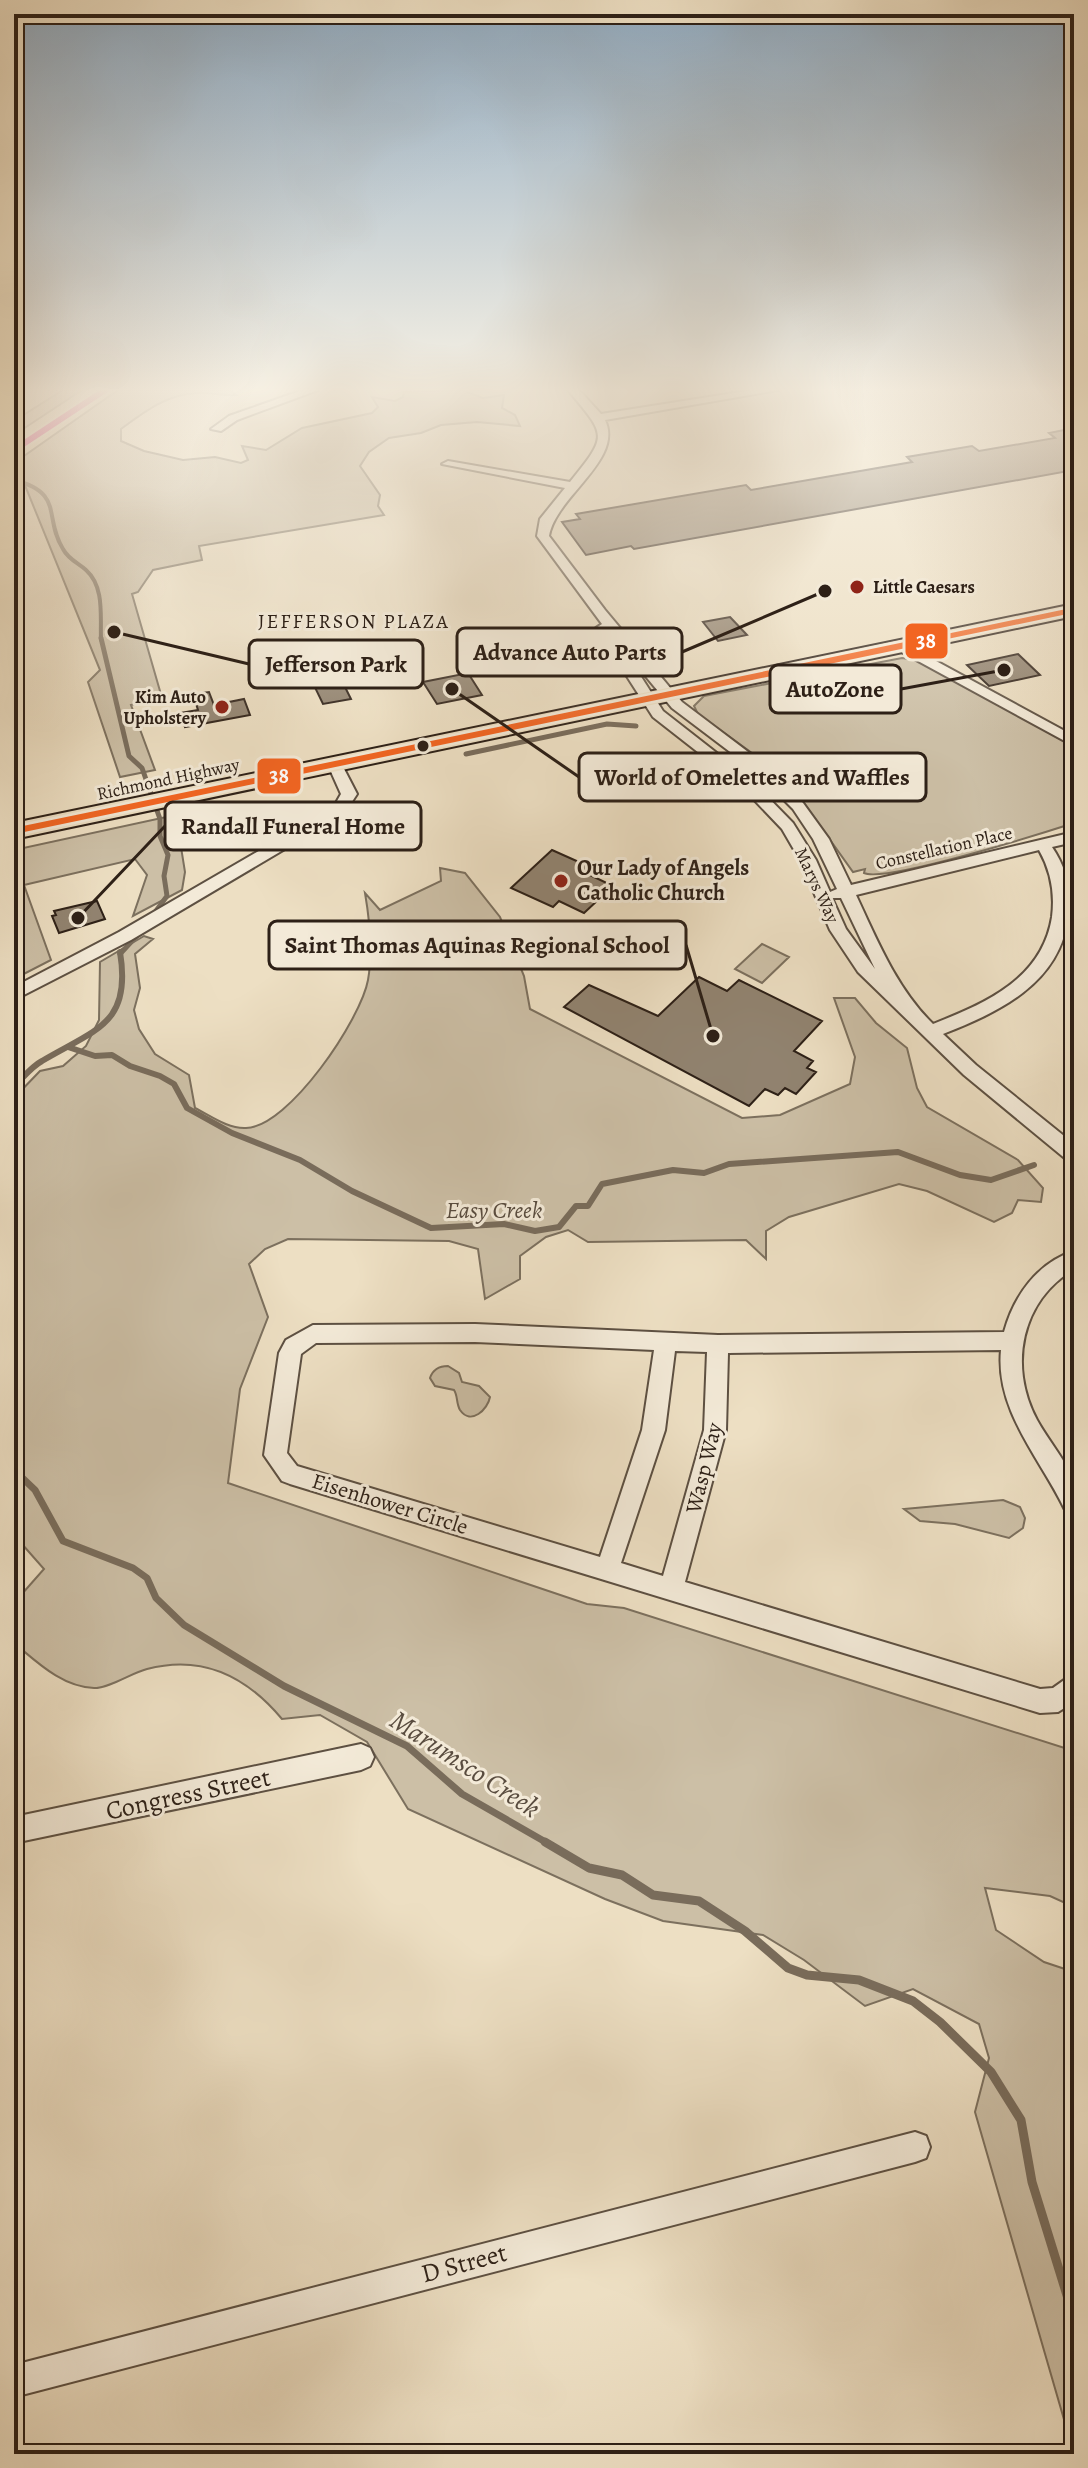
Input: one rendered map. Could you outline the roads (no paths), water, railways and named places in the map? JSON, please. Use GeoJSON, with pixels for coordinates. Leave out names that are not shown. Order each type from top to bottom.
{"type":"FeatureCollection","features":[{"type":"Feature","properties":{"kind":"main road","name":"Richmond Highway"},"geometry":{"type":"LineString","coordinates":[[193,784],[335,765],[1074,591]]}},
{"type":"Feature","properties":{"kind":"main road","name":"Richmond Highway"},"geometry":{"type":"LineString","coordinates":[[14,831],[115,800],[652,689],[901,646],[1074,610]]}},
{"type":"Feature","properties":{"kind":"main road","name":"Richmond Highway"},"geometry":{"type":"LineString","coordinates":[[14,810],[115,800]]}},
{"type":"Feature","properties":{"kind":"street"},"geometry":{"type":"LineString","coordinates":[[557,505],[546,519],[543,536],[652,689]]}},
{"type":"Feature","properties":{"kind":"street"},"geometry":{"type":"LineString","coordinates":[[901,646],[1074,742]]}},
{"type":"Feature","properties":{"kind":"street","name":"Marys Way"},"geometry":{"type":"LineString","coordinates":[[652,689],[785,790],[821,839],[879,961],[910,1012]]}},
{"type":"Feature","properties":{"kind":"street","name":"Marys Way"},"geometry":{"type":"LineString","coordinates":[[652,689],[665,721],[713,756],[774,809],[808,860],[838,930],[857,959],[884,990],[970,1070],[1074,1155]]}},
{"type":"Feature","properties":{"kind":"street"},"geometry":{"type":"LineString","coordinates":[[14,994],[125,936],[339,811],[349,794],[335,765]]}},
{"type":"Feature","properties":{"kind":"street","name":"Constellation Place"},"geometry":{"type":"LineString","coordinates":[[824,897],[1074,837]]}},
{"type":"Feature","properties":{"kind":"street"},"geometry":{"type":"LineString","coordinates":[[930,1032],[976,1014],[1016,992],[1042,968],[1053,951],[1061,921],[1062,893],[1059,871],[1043,845]]}},
{"type":"Feature","properties":{"kind":"street"},"geometry":{"type":"LineString","coordinates":[[1074,1259],[1047,1276],[1025,1300],[1011,1341],[1018,1402],[1074,1505]]}},
{"type":"Feature","properties":{"kind":"street","name":"Eisenhower Circle"},"geometry":{"type":"LineString","coordinates":[[1011,1341],[718,1344],[475,1333],[322,1333],[303,1338],[290,1353],[275,1455],[290,1474],[1040,1701],[1058,1700],[1074,1685]]}},
{"type":"Feature","properties":{"kind":"street"},"geometry":{"type":"LineString","coordinates":[[607,1570],[657,1425],[665,1374],[665,1343]]}},
{"type":"Feature","properties":{"kind":"street","name":"Wasp Way"},"geometry":{"type":"LineString","coordinates":[[671,1589],[715,1430],[718,1344]]}},
{"type":"Feature","properties":{"kind":"street","name":"Congress Street"},"geometry":{"type":"LineString","coordinates":[[14,1830],[361,1757]]}},
{"type":"Feature","properties":{"kind":"street","name":"D Street"},"geometry":{"type":"LineString","coordinates":[[14,2381],[915,2147]]}},
{"type":"Feature","properties":{"kind":"waterway","name":"Marumsco Creek"},"geometry":{"type":"LineString","coordinates":[[49,505],[63,549],[86,570],[96,585],[101,640]]}},
{"type":"Feature","properties":{"kind":"waterway","name":"Marumsco Creek"},"geometry":{"type":"LineString","coordinates":[[101,638],[129,756],[142,768],[160,819],[160,836],[168,855],[164,876],[167,896],[153,915]]}},
{"type":"Feature","properties":{"kind":"waterway"},"geometry":{"type":"LineString","coordinates":[[466,754],[607,724],[636,726]]}},
{"type":"Feature","properties":{"kind":"waterway","name":"Marumsco Creek"},"geometry":{"type":"LineString","coordinates":[[120,954],[144,928]]}},
{"type":"Feature","properties":{"kind":"waterway","name":"Marumsco Creek"},"geometry":{"type":"LineString","coordinates":[[14,1086],[38,1063],[106,1022],[115,1010],[120,995],[120,954]]}},
{"type":"Feature","properties":{"kind":"waterway","name":"Easy Creek"},"geometry":{"type":"LineString","coordinates":[[68,1047],[95,1056],[112,1055],[130,1066],[160,1076],[174,1084],[187,1108],[232,1133],[300,1160],[352,1191],[431,1228],[504,1224],[535,1231],[559,1227],[576,1206],[588,1206],[602,1184],[673,1170],[704,1173],[729,1164],[898,1152],[960,1175],[991,1180],[1034,1165]]}},
{"type":"Feature","properties":{"kind":"waterway","name":"Marumsco Creek"},"geometry":{"type":"LineString","coordinates":[[14,1470],[35,1490],[63,1541],[133,1568],[147,1578],[156,1598],[184,1625],[284,1686],[407,1746],[462,1794],[549,1844]]}},
{"type":"Feature","properties":{"kind":"waterway","name":"Marumsco Creek"},"geometry":{"type":"LineString","coordinates":[[545,1842],[589,1868],[622,1875],[653,1895],[699,1901],[745,1931],[788,1968],[807,1975],[859,1980],[913,2001],[940,2022],[991,2072],[1021,2120],[1032,2182],[1074,2318]]}},
{"type":"Feature","properties":{"kind":"place","name":"Little Caesars"},"geometry":{"type":"Point","coordinates":[857,587]}},
{"type":"Feature","properties":{"kind":"place","name":"Advance Auto Parts"},"geometry":{"type":"Point","coordinates":[825,591]}},
{"type":"Feature","properties":{"kind":"place","name":"Jefferson Park"},"geometry":{"type":"Point","coordinates":[114,632]}},
{"type":"Feature","properties":{"kind":"place","name":"AutoZone"},"geometry":{"type":"Point","coordinates":[1004,670]}},
{"type":"Feature","properties":{"kind":"place","name":"World of Omelettes and Waffles"},"geometry":{"type":"Point","coordinates":[452,689]}},
{"type":"Feature","properties":{"kind":"place","name":"Kim Auto Upholstery"},"geometry":{"type":"Point","coordinates":[222,707]}},
{"type":"Feature","properties":{"kind":"place","name":"Our Lady of Angels Catholic Church"},"geometry":{"type":"Point","coordinates":[561,881]}},
{"type":"Feature","properties":{"kind":"place","name":"Randall Funeral Home"},"geometry":{"type":"Point","coordinates":[78,918]}},
{"type":"Feature","properties":{"kind":"place","name":"Saint Thomas Aquinas Regional School"},"geometry":{"type":"Point","coordinates":[713,1036]}},
{"type":"Feature","properties":{"kind":"district","name":"JEFFERSON PLAZA"},"geometry":{"type":"Point","coordinates":[354,621]}}]}
